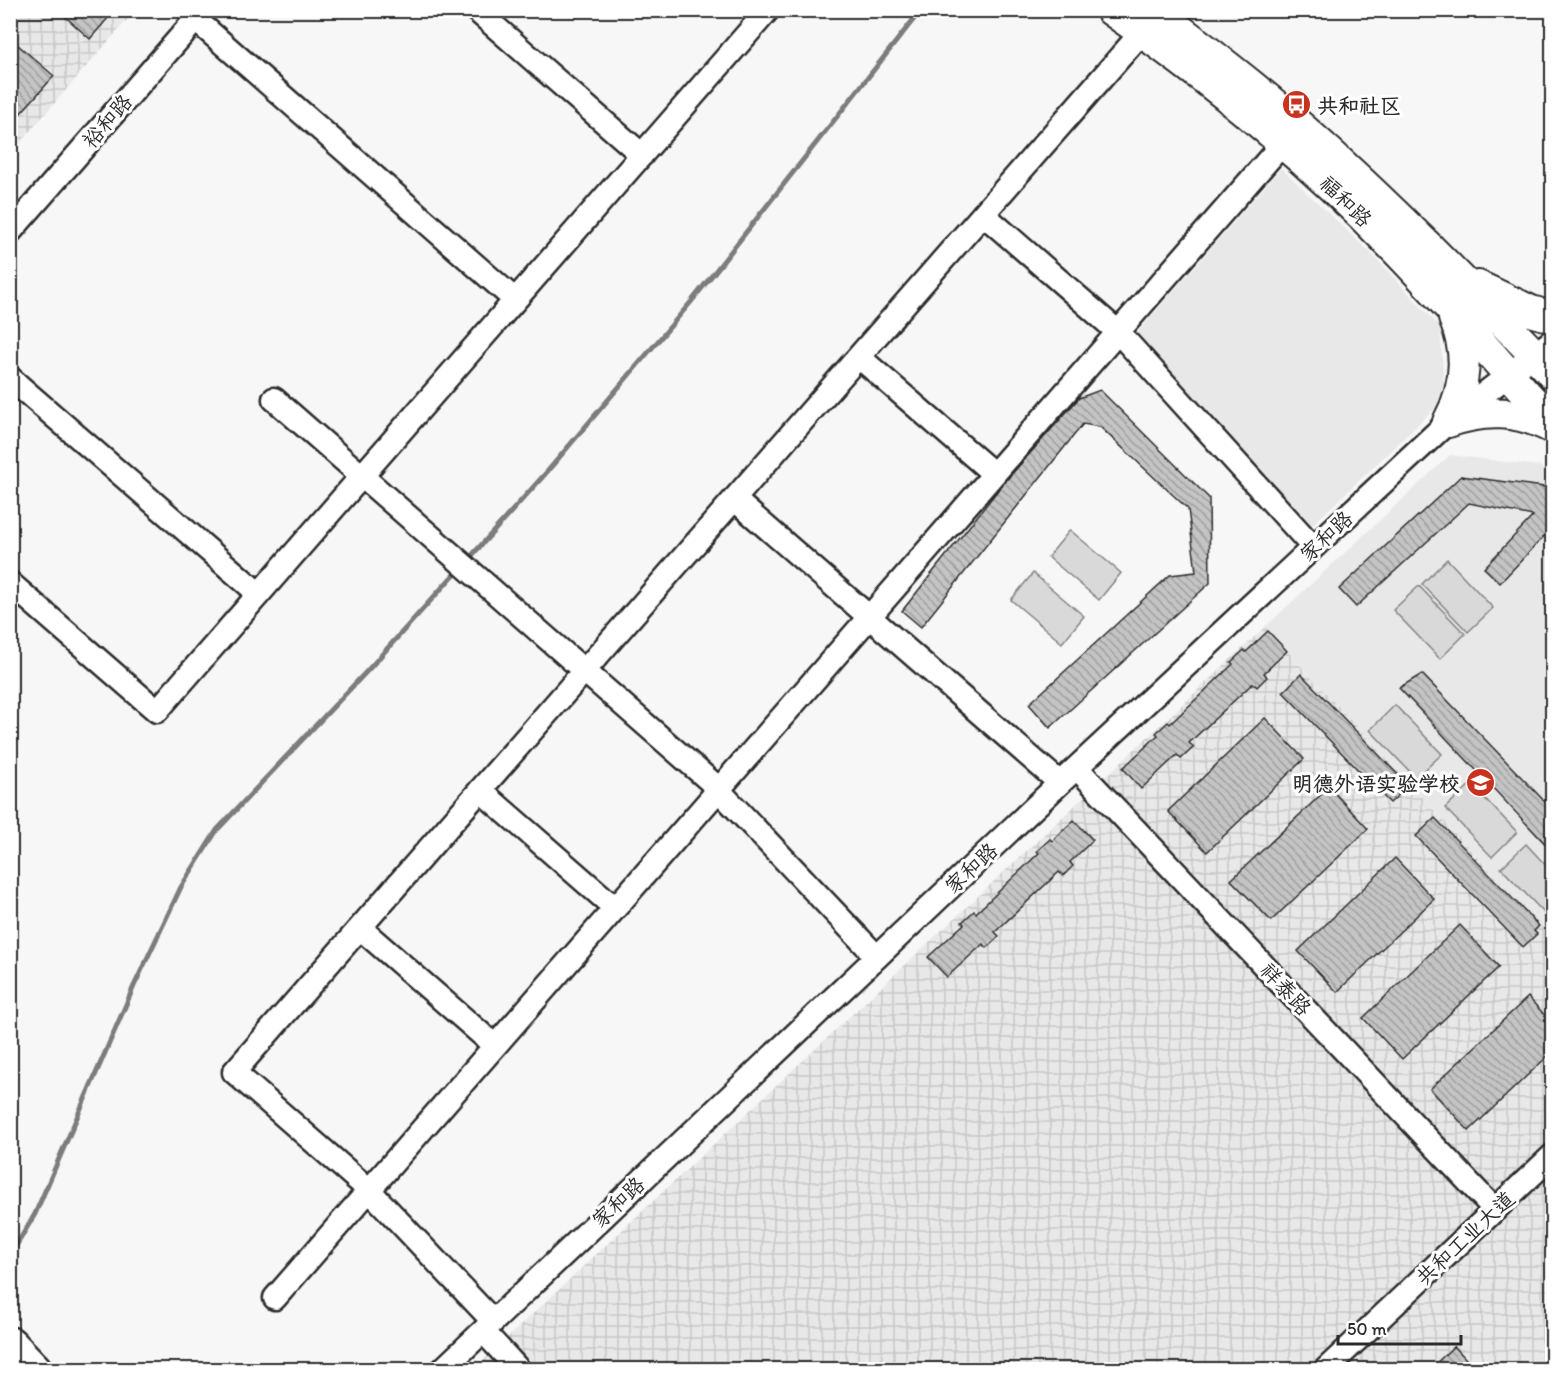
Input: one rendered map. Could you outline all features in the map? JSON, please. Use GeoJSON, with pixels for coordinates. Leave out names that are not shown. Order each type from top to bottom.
{"type":"FeatureCollection","features":[{"type":"Feature","properties":{"kind":"highway"},"geometry":{"type":"LineString","coordinates":[[10,1344],[35,1370]]}},
{"type":"Feature","properties":{"kind":"main road","name":"福和路"},"geometry":{"type":"LineString","coordinates":[[1111,10],[1148,21],[1237,73],[1301,127],[1460,278],[1547,356]]}},
{"type":"Feature","properties":{"kind":"main road","name":"福和路"},"geometry":{"type":"LineString","coordinates":[[1148,21],[1222,92],[1332,187],[1386,240],[1448,305],[1552,422]]}},
{"type":"Feature","properties":{"kind":"main road"},"geometry":{"type":"LineString","coordinates":[[1460,278],[1531,311],[1552,317]]}},
{"type":"Feature","properties":{"kind":"main road"},"geometry":{"type":"LineString","coordinates":[[1448,305],[1458,329],[1464,355],[1461,390],[1448,422]]}},
{"type":"Feature","properties":{"kind":"main road"},"geometry":{"type":"LineString","coordinates":[[1448,422],[1475,414],[1503,412],[1522,416],[1552,428]]}},
{"type":"Feature","properties":{"kind":"street"},"geometry":{"type":"LineString","coordinates":[[476,10],[642,155]]}},
{"type":"Feature","properties":{"kind":"street"},"geometry":{"type":"LineString","coordinates":[[10,583],[157,711],[768,10]]}},
{"type":"Feature","properties":{"kind":"street"},"geometry":{"type":"LineString","coordinates":[[200,16],[515,300]]}},
{"type":"Feature","properties":{"kind":"street","name":"裕和路"},"geometry":{"type":"LineString","coordinates":[[10,232],[200,16]]}},
{"type":"Feature","properties":{"kind":"street"},"geometry":{"type":"LineString","coordinates":[[519,1370],[488,1326],[369,1190],[234,1072],[859,357],[1148,21]]}},
{"type":"Feature","properties":{"kind":"street"},"geometry":{"type":"LineString","coordinates":[[275,1298],[1283,143]]}},
{"type":"Feature","properties":{"kind":"street"},"geometry":{"type":"LineString","coordinates":[[983,214],[1118,332],[1313,548]]}},
{"type":"Feature","properties":{"kind":"street","name":"家和路"},"geometry":{"type":"LineString","coordinates":[[442,1370],[1060,783],[1448,422],[1509,375],[1547,356]]}},
{"type":"Feature","properties":{"kind":"street"},"geometry":{"type":"LineString","coordinates":[[859,357],[994,474]]}},
{"type":"Feature","properties":{"kind":"street"},"geometry":{"type":"LineString","coordinates":[[10,378],[259,594]]}},
{"type":"Feature","properties":{"kind":"street"},"geometry":{"type":"LineString","coordinates":[[273,399],[719,789],[877,957]]}},
{"type":"Feature","properties":{"kind":"street"},"geometry":{"type":"LineString","coordinates":[[734,499],[1060,783]]}},
{"type":"Feature","properties":{"kind":"street","name":"祥泰路"},"geometry":{"type":"LineString","coordinates":[[1077,768],[1495,1210]]}},
{"type":"Feature","properties":{"kind":"street"},"geometry":{"type":"LineString","coordinates":[[480,790],[615,908]]}},
{"type":"Feature","properties":{"kind":"street"},"geometry":{"type":"LineString","coordinates":[[360,928],[495,1046]]}},
{"type":"Feature","properties":{"kind":"street","name":"共和工业大道"},"geometry":{"type":"LineString","coordinates":[[1325,1370],[1552,1156]]}},
{"type":"Feature","properties":{"kind":"shaded area"},"geometry":{"type":"Polygon","coordinates":[[[11,11],[135,11],[11,153],[11,11]]]}},
{"type":"Feature","properties":{"kind":"shaded area"},"geometry":{"type":"Polygon","coordinates":[[[1281,168],[1372,254],[1440,327],[1445,399],[1309,528],[1134,336],[1281,168]]]}},
{"type":"Feature","properties":{"kind":"shaded area","name":"明德外语实验学校"},"geometry":{"type":"Polygon","coordinates":[[[1450,455],[1540,466],[1552,479],[1552,938],[1265,627],[1450,455]]]}},
{"type":"Feature","properties":{"kind":"shaded area"},"geometry":{"type":"Polygon","coordinates":[[[1070,530],[1121,573],[1099,600],[1048,557],[1070,530]]]}},
{"type":"Feature","properties":{"kind":"shaded area"},"geometry":{"type":"Polygon","coordinates":[[[1447,559],[1493,608],[1468,632],[1422,584],[1447,559]]]}},
{"type":"Feature","properties":{"kind":"shaded area"},"geometry":{"type":"Polygon","coordinates":[[[1033,573],[1084,616],[1062,643],[1011,600],[1033,573]]]}},
{"type":"Feature","properties":{"kind":"shaded area"},"geometry":{"type":"Polygon","coordinates":[[[1419,586],[1465,634],[1440,659],[1393,610],[1419,586]]]}},
{"type":"Feature","properties":{"kind":"shaded area"},"geometry":{"type":"Polygon","coordinates":[[[1265,627],[1552,938],[1552,1369],[473,1370],[1265,627]]]}},
{"type":"Feature","properties":{"kind":"shaded area"},"geometry":{"type":"Polygon","coordinates":[[[1395,705],[1442,754],[1416,778],[1370,730],[1395,705]]]}},
{"type":"Feature","properties":{"kind":"shaded area"},"geometry":{"type":"Polygon","coordinates":[[[1471,784],[1517,832],[1492,857],[1445,808],[1471,784]]]}},
{"type":"Feature","properties":{"kind":"shaded area"},"geometry":{"type":"Polygon","coordinates":[[[1526,844],[1552,872],[1552,911],[1547,916],[1501,868],[1526,844]]]}},
{"type":"Feature","properties":{"kind":"building"},"geometry":{"type":"Polygon","coordinates":[[[58,10],[115,10],[90,39],[58,10]]]}},
{"type":"Feature","properties":{"kind":"building"},"geometry":{"type":"Polygon","coordinates":[[[10,38],[54,76],[10,125],[10,38]]]}},
{"type":"Feature","properties":{"kind":"building"},"geometry":{"type":"Polygon","coordinates":[[[1100,390],[1209,498],[1210,583],[1050,728],[1029,704],[1170,575],[1196,572],[1188,509],[1100,427],[1083,424],[921,627],[902,611],[1002,485],[1079,398],[1100,390]]]}},
{"type":"Feature","properties":{"kind":"building"},"geometry":{"type":"Polygon","coordinates":[[[1461,476],[1552,488],[1552,528],[1500,583],[1484,568],[1533,516],[1469,503],[1356,607],[1339,589],[1461,476]]]}},
{"type":"Feature","properties":{"kind":"building"},"geometry":{"type":"Polygon","coordinates":[[[1268,631],[1287,651],[1264,673],[1267,677],[1257,687],[1253,683],[1189,743],[1194,747],[1181,759],[1177,755],[1141,789],[1123,768],[1158,735],[1156,733],[1168,722],[1170,724],[1233,664],[1231,662],[1244,650],[1246,652],[1268,631]]]}},
{"type":"Feature","properties":{"kind":"building"},"geometry":{"type":"Polygon","coordinates":[[[1301,674],[1405,782],[1401,786],[1404,790],[1390,803],[1283,692],[1301,674]]]}},
{"type":"Feature","properties":{"kind":"building"},"geometry":{"type":"Polygon","coordinates":[[[1422,674],[1552,809],[1552,851],[1399,688],[1422,674]]]}},
{"type":"Feature","properties":{"kind":"building"},"geometry":{"type":"Polygon","coordinates":[[[1265,718],[1304,759],[1207,852],[1168,811],[1265,718]]]}},
{"type":"Feature","properties":{"kind":"building"},"geometry":{"type":"Polygon","coordinates":[[[1329,787],[1368,829],[1271,921],[1231,880],[1329,787]]]}},
{"type":"Feature","properties":{"kind":"building"},"geometry":{"type":"Polygon","coordinates":[[[1435,818],[1539,926],[1534,931],[1537,934],[1523,947],[1416,836],[1435,818]]]}},
{"type":"Feature","properties":{"kind":"building"},"geometry":{"type":"Polygon","coordinates":[[[1074,820],[1093,840],[1070,862],[1073,866],[1063,876],[1059,872],[995,932],[999,936],[987,948],[983,944],[947,977],[928,957],[964,924],[962,922],[974,911],[976,913],[1039,853],[1037,851],[1050,839],[1052,841],[1074,820]]]}},
{"type":"Feature","properties":{"kind":"building"},"geometry":{"type":"Polygon","coordinates":[[[1395,858],[1434,899],[1337,992],[1298,951],[1395,858]]]}},
{"type":"Feature","properties":{"kind":"building"},"geometry":{"type":"Polygon","coordinates":[[[1460,925],[1499,967],[1402,1059],[1363,1018],[1460,925]]]}},
{"type":"Feature","properties":{"kind":"building"},"geometry":{"type":"Polygon","coordinates":[[[1528,997],[1552,1023],[1552,1052],[1469,1131],[1430,1089],[1528,997]]]}},
{"type":"Feature","properties":{"kind":"building"},"geometry":{"type":"Polygon","coordinates":[[[1454,1346],[1476,1370],[1429,1370],[1454,1346]]]}},
{"type":"Feature","properties":{"kind":"waterway"},"geometry":{"type":"LineString","coordinates":[[466,562],[546,473],[691,302],[921,10]]}},
{"type":"Feature","properties":{"kind":"waterway"},"geometry":{"type":"LineString","coordinates":[[10,1256],[35,1214],[134,986],[181,887],[217,830],[367,671],[459,569]]}},
{"type":"Feature","properties":{"kind":"place","name":"共和社区"},"geometry":{"type":"Point","coordinates":[1296,105]}},
{"type":"Feature","properties":{"kind":"place","name":"明德外语实验学校"},"geometry":{"type":"Point","coordinates":[1481,783]}}]}
